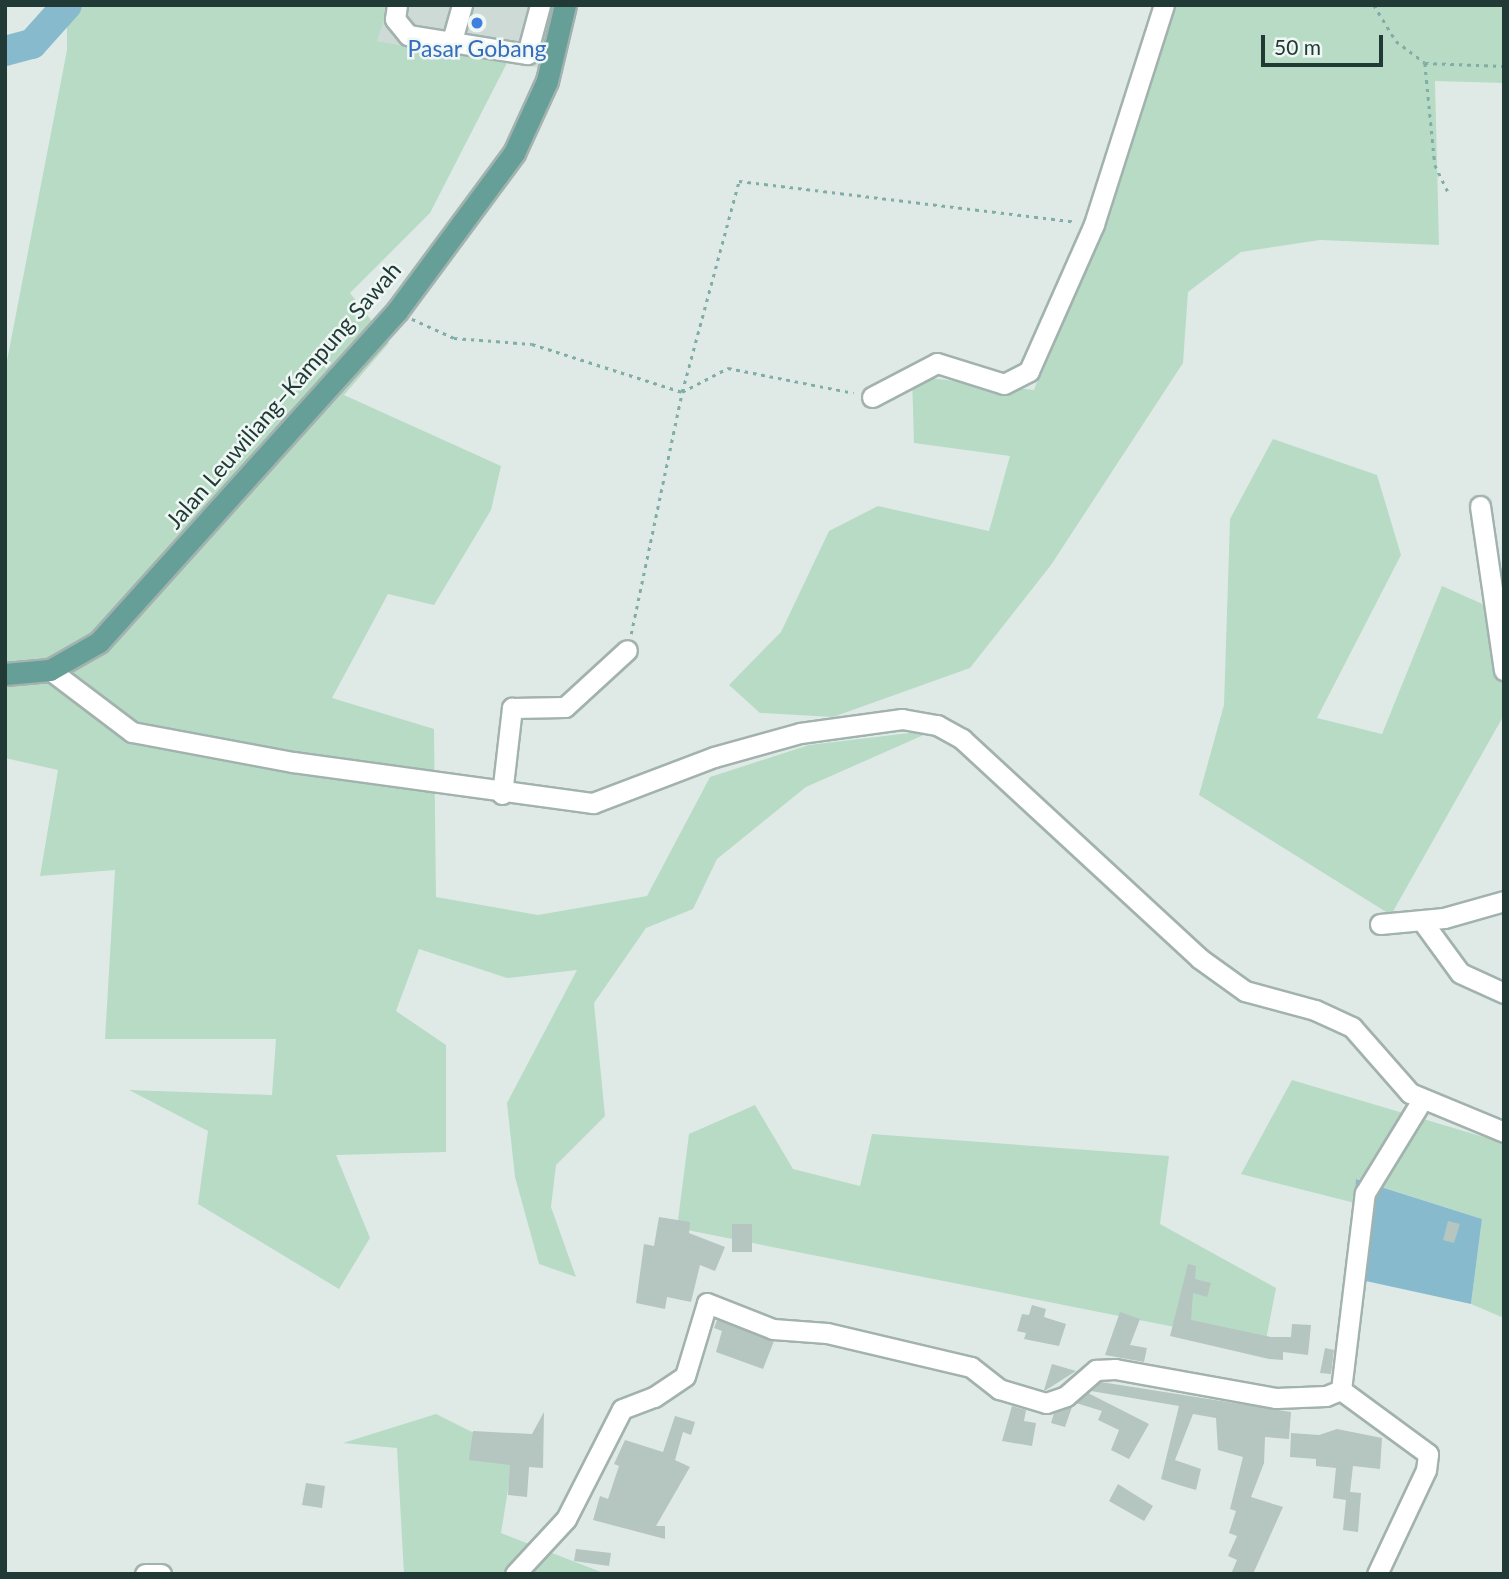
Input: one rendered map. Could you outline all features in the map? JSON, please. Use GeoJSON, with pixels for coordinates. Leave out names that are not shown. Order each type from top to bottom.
{"type":"FeatureCollection","features":[{"type":"Feature","properties":{"kind":"main road","name":"Jalan Leuwiliang–Kampung Sawah"},"geometry":{"type":"LineString","coordinates":[[5,674],[50,670],[99,642],[397,311],[514,153],[547,81],[565,5]]}},
{"type":"Feature","properties":{"kind":"street"},"geometry":{"type":"LineString","coordinates":[[397,5],[395,19],[408,35],[451,44],[527,54],[540,5]]}},
{"type":"Feature","properties":{"kind":"street"},"geometry":{"type":"LineString","coordinates":[[451,44],[462,5]]}},
{"type":"Feature","properties":{"kind":"street"},"geometry":{"type":"LineString","coordinates":[[872,397],[937,363],[1004,384],[1029,371],[1094,224],[1164,5]]}},
{"type":"Feature","properties":{"kind":"street"},"geometry":{"type":"LineString","coordinates":[[1480,506],[1504,670]]}},
{"type":"Feature","properties":{"kind":"street"},"geometry":{"type":"LineString","coordinates":[[502,794],[512,708],[565,707],[627,650]]}},
{"type":"Feature","properties":{"kind":"street"},"geometry":{"type":"LineString","coordinates":[[50,670],[132,732],[502,794],[593,803],[714,757],[800,733],[891,720],[937,725],[962,739],[1199,958],[1245,991],[1315,1010],[1352,1027],[1422,1100],[1502,1127]]}},
{"type":"Feature","properties":{"kind":"street"},"geometry":{"type":"LineString","coordinates":[[1380,924],[1422,921],[1504,901]]}},
{"type":"Feature","properties":{"kind":"street"},"geometry":{"type":"LineString","coordinates":[[1422,921],[1460,973],[1504,993]]}},
{"type":"Feature","properties":{"kind":"street"},"geometry":{"type":"LineString","coordinates":[[1341,1390],[1365,1193],[1422,1100]]}},
{"type":"Feature","properties":{"kind":"street"},"geometry":{"type":"LineString","coordinates":[[515,1574],[566,1519],[622,1409],[654,1397],[685,1376],[707,1303],[773,1329],[827,1333],[971,1367],[999,1389],[1046,1403],[1057,1402],[1096,1370],[1115,1368],[1276,1398],[1326,1396],[1341,1390]]}},
{"type":"Feature","properties":{"kind":"street"},"geometry":{"type":"LineString","coordinates":[[1341,1390],[1428,1454],[1377,1574]]}},
{"type":"Feature","properties":{"kind":"street"},"geometry":{"type":"LineString","coordinates":[[145,1574],[161,1574]]}},
{"type":"Feature","properties":{"kind":"path"},"geometry":{"type":"LineString","coordinates":[[1374,5],[1396,41],[1424,63],[1504,66]]}},
{"type":"Feature","properties":{"kind":"path"},"geometry":{"type":"LineString","coordinates":[[1424,63],[1435,165],[1448,192]]}},
{"type":"Feature","properties":{"kind":"path"},"geometry":{"type":"LineString","coordinates":[[627,650],[682,393],[739,181],[1094,224]]}},
{"type":"Feature","properties":{"kind":"path"},"geometry":{"type":"LineString","coordinates":[[397,311],[454,338],[532,344],[682,393],[728,368],[872,397]]}},
{"type":"Feature","properties":{"kind":"shaded area","name":"Pasar Gobang"},"geometry":{"type":"Polygon","coordinates":[[[390,5],[575,5],[559,71],[377,41],[390,5]]]}},
{"type":"Feature","properties":{"kind":"green space"},"geometry":{"type":"Polygon","coordinates":[[[67,5],[390,5],[377,41],[507,63],[430,213],[350,293],[389,343],[344,395],[501,466],[491,510],[434,605],[388,594],[332,698],[434,729],[436,897],[538,915],[647,896],[710,777],[809,745],[935,730],[806,787],[717,859],[693,909],[646,928],[594,1003],[605,1116],[556,1165],[551,1207],[576,1277],[539,1264],[515,1177],[507,1103],[577,970],[507,978],[419,949],[396,1011],[446,1045],[446,1152],[336,1155],[370,1238],[339,1289],[198,1204],[208,1131],[129,1090],[272,1095],[276,1039],[105,1039],[115,870],[40,876],[58,770],[5,758],[5,371],[67,50],[67,5]]]}},
{"type":"Feature","properties":{"kind":"green space"},"geometry":{"type":"Polygon","coordinates":[[[1153,5],[1504,5],[1504,83],[1435,81],[1439,245],[1320,240],[1241,252],[1188,292],[1183,363],[1051,565],[970,668],[833,717],[760,713],[729,685],[781,632],[829,531],[878,506],[989,531],[1010,456],[914,443],[912,376],[1034,390],[1090,239],[1153,5]]]}},
{"type":"Feature","properties":{"kind":"green space"},"geometry":{"type":"Polygon","coordinates":[[[1273,439],[1377,475],[1401,555],[1317,718],[1382,734],[1442,586],[1496,610],[1504,635],[1504,715],[1391,915],[1199,795],[1224,705],[1230,519],[1273,439]]]}},
{"type":"Feature","properties":{"kind":"green space"},"geometry":{"type":"Polygon","coordinates":[[[1292,1080],[1504,1143],[1504,1318],[1471,1304],[1482,1219],[1357,1179],[1355,1203],[1241,1174],[1292,1080]]]}},
{"type":"Feature","properties":{"kind":"green space"},"geometry":{"type":"Polygon","coordinates":[[[755,1105],[793,1169],[860,1186],[872,1134],[1169,1156],[1160,1224],[1276,1288],[1265,1345],[677,1228],[689,1134],[755,1105]]]}},
{"type":"Feature","properties":{"kind":"green space"},"geometry":{"type":"Polygon","coordinates":[[[436,1414],[514,1453],[501,1533],[606,1574],[404,1574],[397,1448],[343,1443],[436,1414]]]}},
{"type":"Feature","properties":{"kind":"water"},"geometry":{"type":"Polygon","coordinates":[[[1356,1179],[1482,1219],[1471,1304],[1352,1278],[1356,1179]]]}},
{"type":"Feature","properties":{"kind":"building"},"geometry":{"type":"Polygon","coordinates":[[[659,1217],[690,1222],[689,1233],[725,1247],[715,1271],[700,1265],[691,1302],[667,1297],[665,1309],[636,1303],[644,1244],[654,1246],[659,1217]]]}},
{"type":"Feature","properties":{"kind":"building"},"geometry":{"type":"Polygon","coordinates":[[[1448,1221],[1460,1224],[1454,1243],[1443,1240],[1448,1221]]]}},
{"type":"Feature","properties":{"kind":"building"},"geometry":{"type":"Polygon","coordinates":[[[732,1224],[752,1224],[752,1252],[732,1252],[732,1224]]]}},
{"type":"Feature","properties":{"kind":"building"},"geometry":{"type":"Polygon","coordinates":[[[1188,1264],[1196,1266],[1195,1279],[1211,1283],[1207,1297],[1193,1293],[1191,1320],[1271,1337],[1291,1337],[1292,1324],[1311,1325],[1308,1355],[1283,1352],[1283,1360],[1269,1359],[1170,1336],[1188,1264]]]}},
{"type":"Feature","properties":{"kind":"building"},"geometry":{"type":"Polygon","coordinates":[[[1032,1305],[1046,1309],[1044,1317],[1066,1324],[1059,1346],[1024,1339],[1026,1333],[1017,1331],[1022,1314],[1029,1315],[1032,1305]]]}},
{"type":"Feature","properties":{"kind":"building"},"geometry":{"type":"Polygon","coordinates":[[[1120,1312],[1140,1319],[1130,1345],[1147,1348],[1144,1362],[1105,1355],[1120,1312]]]}},
{"type":"Feature","properties":{"kind":"building"},"geometry":{"type":"Polygon","coordinates":[[[717,1320],[774,1341],[763,1369],[716,1352],[722,1331],[714,1328],[717,1320]]]}},
{"type":"Feature","properties":{"kind":"building"},"geometry":{"type":"Polygon","coordinates":[[[1325,1348],[1334,1350],[1331,1374],[1320,1373],[1325,1348]]]}},
{"type":"Feature","properties":{"kind":"building"},"geometry":{"type":"Polygon","coordinates":[[[1052,1364],[1076,1371],[1044,1390],[1052,1364]]]}},
{"type":"Feature","properties":{"kind":"building"},"geometry":{"type":"Polygon","coordinates":[[[1101,1382],[1291,1412],[1289,1439],[1265,1437],[1264,1463],[1251,1497],[1283,1507],[1253,1574],[1231,1574],[1237,1560],[1228,1556],[1237,1536],[1229,1533],[1236,1511],[1230,1509],[1243,1457],[1218,1450],[1216,1418],[1193,1414],[1175,1460],[1201,1469],[1196,1490],[1179,1485],[1161,1479],[1179,1406],[1091,1391],[1101,1382]]]}},
{"type":"Feature","properties":{"kind":"building"},"geometry":{"type":"Polygon","coordinates":[[[1088,1393],[1149,1424],[1129,1459],[1111,1450],[1119,1430],[1098,1420],[1102,1411],[1076,1403],[1088,1393]]]}},
{"type":"Feature","properties":{"kind":"building"},"geometry":{"type":"Polygon","coordinates":[[[1012,1406],[1026,1410],[1024,1421],[1036,1423],[1032,1446],[1002,1441],[1012,1406]]]}},
{"type":"Feature","properties":{"kind":"building"},"geometry":{"type":"Polygon","coordinates":[[[1072,1407],[1065,1427],[1051,1423],[1054,1413],[1072,1407]]]}},
{"type":"Feature","properties":{"kind":"building"},"geometry":{"type":"Polygon","coordinates":[[[544,1412],[543,1468],[529,1467],[527,1497],[508,1495],[510,1465],[469,1460],[473,1431],[532,1434],[544,1412]]]}},
{"type":"Feature","properties":{"kind":"building"},"geometry":{"type":"Polygon","coordinates":[[[675,1416],[695,1422],[691,1435],[683,1432],[675,1460],[690,1467],[656,1526],[665,1526],[665,1539],[593,1520],[600,1496],[608,1499],[619,1466],[614,1464],[625,1440],[663,1452],[675,1416]]]}},
{"type":"Feature","properties":{"kind":"building"},"geometry":{"type":"Polygon","coordinates":[[[1337,1429],[1382,1438],[1380,1469],[1353,1466],[1350,1492],[1361,1493],[1358,1532],[1343,1530],[1346,1500],[1333,1498],[1336,1468],[1316,1466],[1316,1459],[1290,1457],[1291,1433],[1319,1435],[1337,1429]]]}},
{"type":"Feature","properties":{"kind":"building"},"geometry":{"type":"Polygon","coordinates":[[[306,1483],[325,1486],[322,1508],[302,1505],[306,1483]]]}},
{"type":"Feature","properties":{"kind":"building"},"geometry":{"type":"Polygon","coordinates":[[[1118,1484],[1153,1506],[1144,1521],[1109,1501],[1118,1484]]]}},
{"type":"Feature","properties":{"kind":"building"},"geometry":{"type":"Polygon","coordinates":[[[576,1549],[611,1553],[609,1566],[574,1561],[576,1549]]]}},
{"type":"Feature","properties":{"kind":"waterway"},"geometry":{"type":"LineString","coordinates":[[5,51],[32,44],[67,5]]}},
{"type":"Feature","properties":{"kind":"place","name":"Pasar Gobang"},"geometry":{"type":"Point","coordinates":[477,23]}}]}
